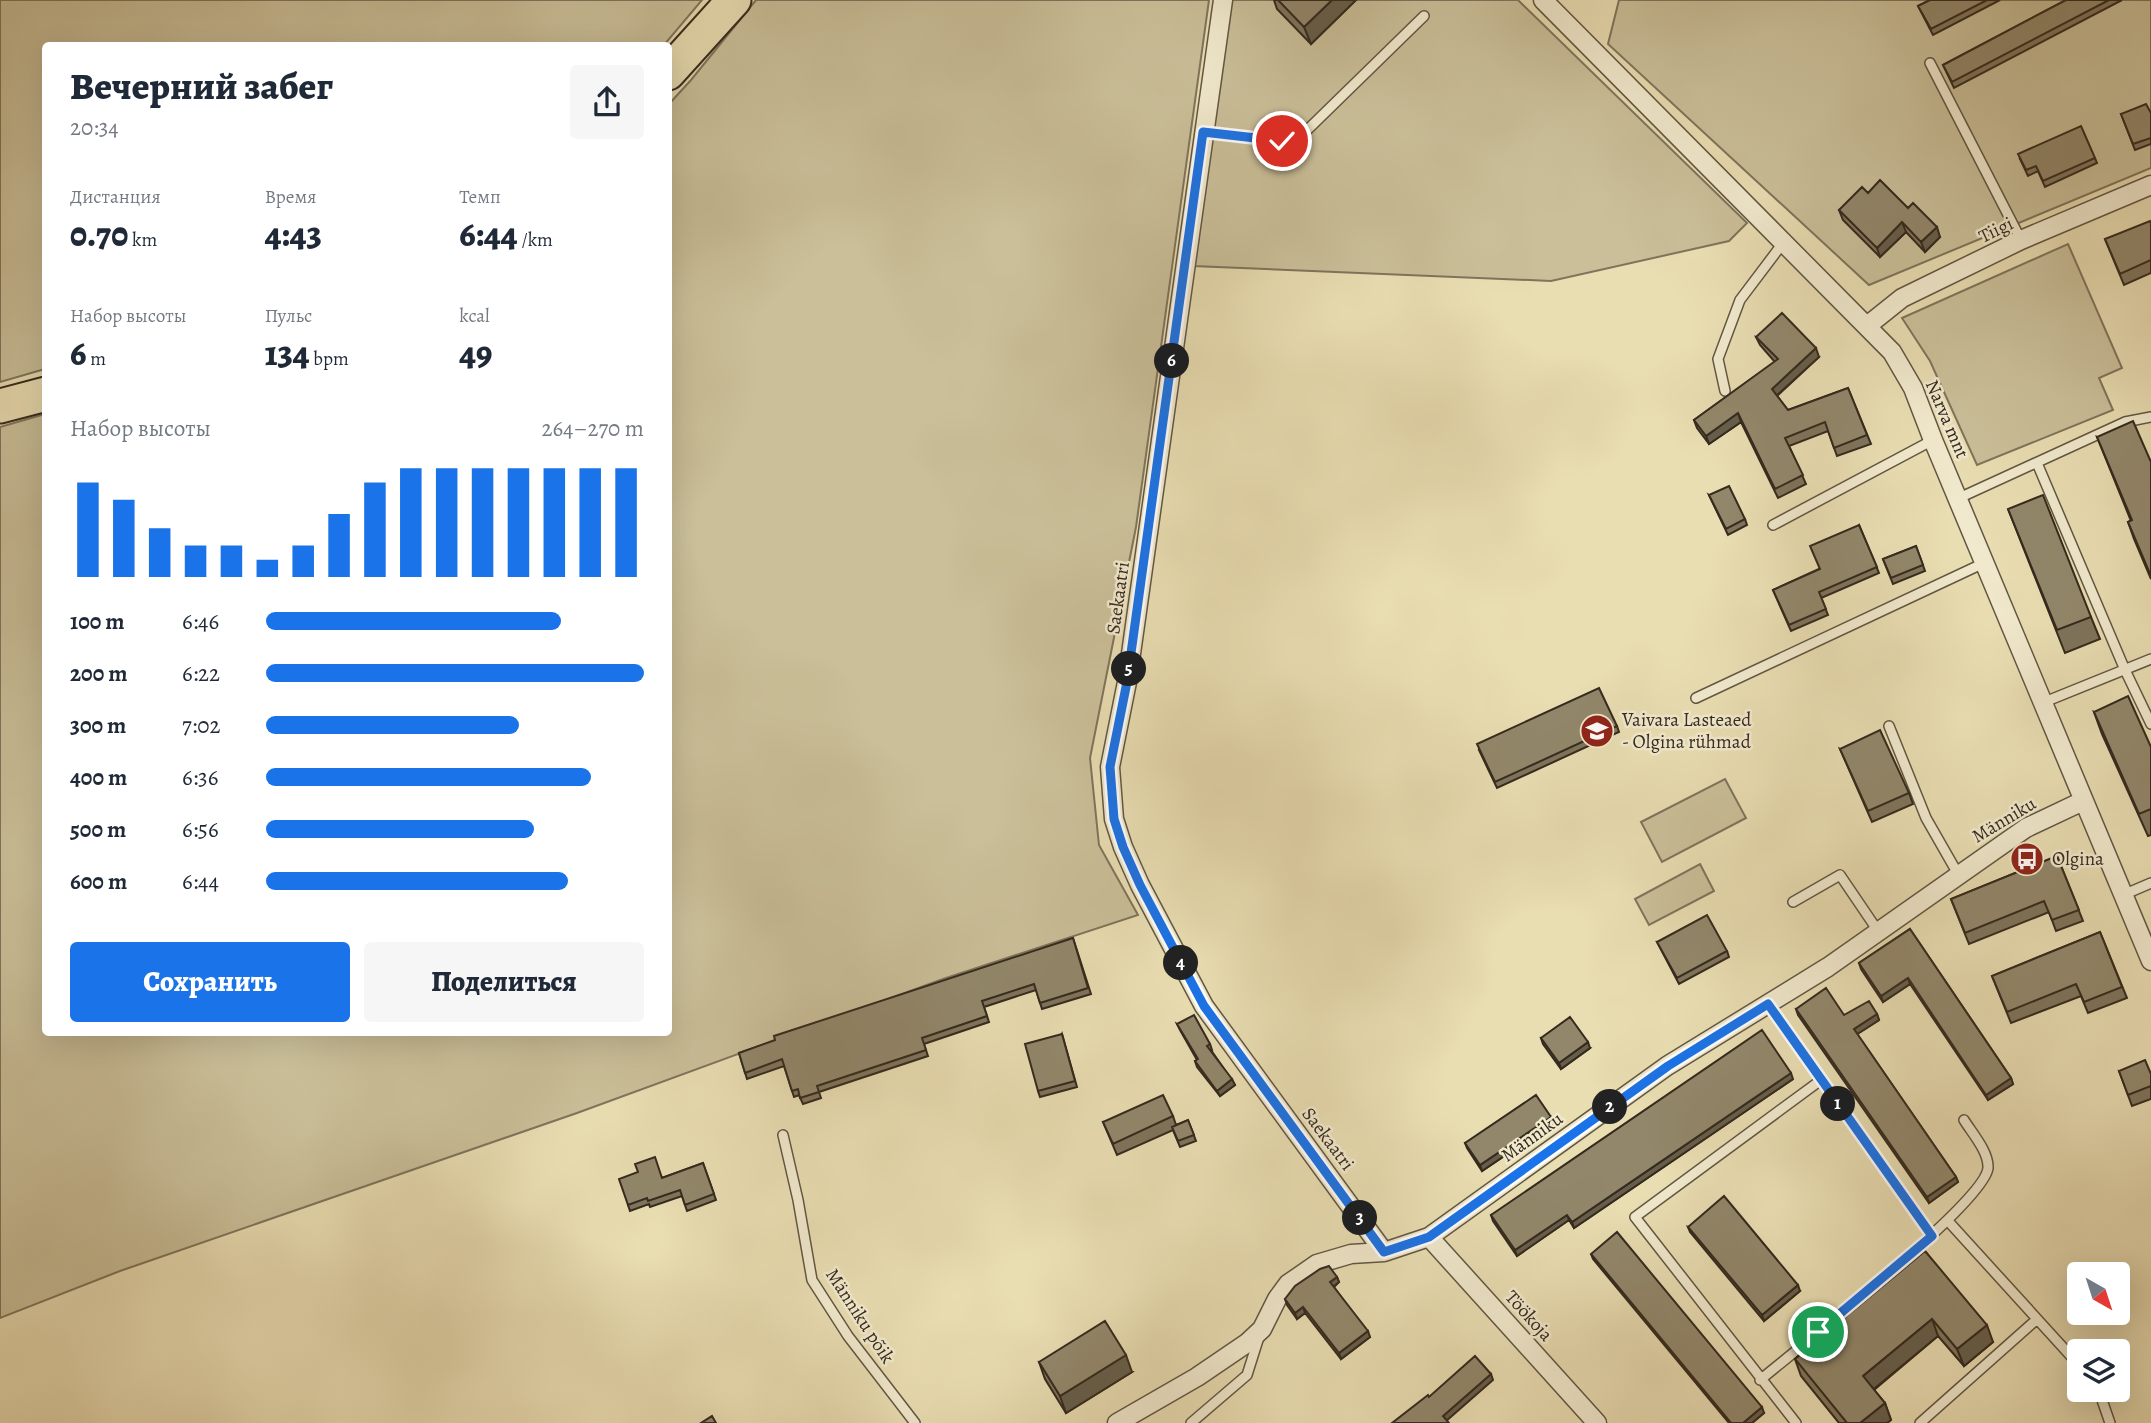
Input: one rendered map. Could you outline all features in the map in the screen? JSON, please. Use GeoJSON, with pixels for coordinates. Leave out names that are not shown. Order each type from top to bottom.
{"type":"FeatureCollection","features":[{"type":"Feature","properties":{"kind":"highway"},"geometry":{"type":"LineString","coordinates":[[702,37],[727,0]]}},
{"type":"Feature","properties":{"kind":"highway"},"geometry":{"type":"LineString","coordinates":[[672,69],[734,0]]}},
{"type":"Feature","properties":{"kind":"highway"},"geometry":{"type":"LineString","coordinates":[[0,406],[42,395]]}},
{"type":"Feature","properties":{"kind":"street","name":"Saekaatri"},"geometry":{"type":"LineString","coordinates":[[1223,0],[1127,682],[1110,767],[1114,819],[1140,885],[1204,1006],[1384,1252]]}},
{"type":"Feature","properties":{"kind":"street","name":"Narva mnt"},"geometry":{"type":"LineString","coordinates":[[1543,0],[1892,352],[1913,388],[2151,961]]}},
{"type":"Feature","properties":{"kind":"street","name":"Tiigi"},"geometry":{"type":"LineString","coordinates":[[1867,326],[1902,298],[2021,240],[2151,185]]}},
{"type":"Feature","properties":{"kind":"street","name":"Männiku"},"geometry":{"type":"LineString","coordinates":[[1117,1423],[1247,1343],[1262,1329],[1277,1299],[1289,1284],[1317,1264],[1351,1254],[1384,1252],[1429,1237],[1668,1066],[1828,967],[2026,828],[2083,801]]}},
{"type":"Feature","properties":{"kind":"street","name":"Töökoja"},"geometry":{"type":"LineString","coordinates":[[1429,1237],[1597,1423]]}},
{"type":"Feature","properties":{"kind":"lane"},"geometry":{"type":"LineString","coordinates":[[1203,132],[1288,142],[1297,140],[1424,16]]}},
{"type":"Feature","properties":{"kind":"lane"},"geometry":{"type":"LineString","coordinates":[[1930,63],[2021,240]]}},
{"type":"Feature","properties":{"kind":"lane"},"geometry":{"type":"LineString","coordinates":[[1724,391],[1718,359],[1740,300],[1783,243]]}},
{"type":"Feature","properties":{"kind":"lane"},"geometry":{"type":"LineString","coordinates":[[1959,498],[2125,422],[2151,418]]}},
{"type":"Feature","properties":{"kind":"lane"},"geometry":{"type":"LineString","coordinates":[[1773,525],[1933,440]]}},
{"type":"Feature","properties":{"kind":"lane"},"geometry":{"type":"LineString","coordinates":[[2037,463],[2125,670],[2151,724]]}},
{"type":"Feature","properties":{"kind":"lane"},"geometry":{"type":"LineString","coordinates":[[1696,698],[1984,564]]}},
{"type":"Feature","properties":{"kind":"lane"},"geometry":{"type":"LineString","coordinates":[[2042,703],[2151,659]]}},
{"type":"Feature","properties":{"kind":"lane"},"geometry":{"type":"LineString","coordinates":[[1889,726],[1926,818],[1958,874]]}},
{"type":"Feature","properties":{"kind":"lane"},"geometry":{"type":"LineString","coordinates":[[1793,902],[1840,875],[1878,931]]}},
{"type":"Feature","properties":{"kind":"lane"},"geometry":{"type":"LineString","coordinates":[[2123,895],[2151,883]]}},
{"type":"Feature","properties":{"kind":"lane"},"geometry":{"type":"LineString","coordinates":[[1768,1004],[1932,1236]]}},
{"type":"Feature","properties":{"kind":"lane"},"geometry":{"type":"LineString","coordinates":[[1796,1423],[1635,1217],[1821,1080]]}},
{"type":"Feature","properties":{"kind":"lane"},"geometry":{"type":"LineString","coordinates":[[1760,1380],[1948,1222],[1984,1180],[1988,1168],[1985,1155],[1964,1120]]}},
{"type":"Feature","properties":{"kind":"lane","name":"Männiku põik"},"geometry":{"type":"LineString","coordinates":[[783,1135],[813,1280],[848,1336],[915,1423]]}},
{"type":"Feature","properties":{"kind":"lane"},"geometry":{"type":"LineString","coordinates":[[1948,1222],[2067,1352]]}},
{"type":"Feature","properties":{"kind":"lane"},"geometry":{"type":"LineString","coordinates":[[1920,1423],[2036,1320]]}},
{"type":"Feature","properties":{"kind":"lane"},"geometry":{"type":"LineString","coordinates":[[1191,1423],[1247,1376],[1262,1329]]}},
{"type":"Feature","properties":{"kind":"lane"},"geometry":{"type":"LineString","coordinates":[[2103,1402],[2110,1423]]}},
{"type":"Feature","properties":{"kind":"shaded area"},"geometry":{"type":"Polygon","coordinates":[[[0,0],[702,0],[667,42],[42,42],[42,370],[0,382],[0,0]]]}},
{"type":"Feature","properties":{"kind":"shaded area"},"geometry":{"type":"Polygon","coordinates":[[[756,0],[1209,0],[1136,527],[1090,758],[1099,845],[1138,915],[943,979],[577,1113],[120,1271],[0,1318],[0,427],[42,415],[42,1036],[672,1036],[672,101],[756,0]]]}},
{"type":"Feature","properties":{"kind":"shaded area"},"geometry":{"type":"Polygon","coordinates":[[[1231,0],[1518,0],[1747,223],[1729,241],[1551,281],[1193,266],[1231,0]]]}},
{"type":"Feature","properties":{"kind":"shaded area"},"geometry":{"type":"Polygon","coordinates":[[[1619,0],[2151,0],[2151,168],[1869,285],[1608,44],[1619,0]]]}},
{"type":"Feature","properties":{"kind":"shaded area"},"geometry":{"type":"Polygon","coordinates":[[[2068,244],[2122,368],[2099,378],[2113,410],[1977,465],[1930,361],[1902,318],[2068,244]]]}},
{"type":"Feature","properties":{"kind":"shaded area"},"geometry":{"type":"Polygon","coordinates":[[[1725,779],[1746,818],[1662,862],[1641,822],[1725,779]]]}},
{"type":"Feature","properties":{"kind":"shaded area"},"geometry":{"type":"Polygon","coordinates":[[[1700,864],[1714,891],[1649,925],[1635,899],[1700,864]]]}},
{"type":"Feature","properties":{"kind":"building"},"geometry":{"type":"Polygon","coordinates":[[[1278,0],[1332,0],[1304,27],[1278,0]]]}},
{"type":"Feature","properties":{"kind":"building"},"geometry":{"type":"Polygon","coordinates":[[[1930,0],[1987,0],[1931,29],[1918,6],[1930,0]]]}},
{"type":"Feature","properties":{"kind":"building"},"geometry":{"type":"Polygon","coordinates":[[[2066,0],[2109,0],[1952,82],[1943,65],[2066,0]]]}},
{"type":"Feature","properties":{"kind":"building"},"geometry":{"type":"Polygon","coordinates":[[[2146,104],[2151,113],[2151,138],[2133,144],[2121,114],[2146,104]]]}},
{"type":"Feature","properties":{"kind":"building"},"geometry":{"type":"Polygon","coordinates":[[[2081,126],[2095,158],[2043,181],[2036,166],[2026,170],[2018,154],[2081,126]]]}},
{"type":"Feature","properties":{"kind":"building"},"geometry":{"type":"Polygon","coordinates":[[[1880,180],[1908,208],[1913,203],[1937,227],[1921,242],[1902,222],[1877,248],[1839,210],[1862,187],[1868,193],[1880,180]]]}},
{"type":"Feature","properties":{"kind":"building"},"geometry":{"type":"Polygon","coordinates":[[[2150,221],[2151,260],[2120,274],[2105,239],[2150,221]]]}},
{"type":"Feature","properties":{"kind":"building"},"geometry":{"type":"Polygon","coordinates":[[[1782,313],[1816,348],[1772,389],[1788,410],[1848,388],[1867,435],[1834,448],[1825,422],[1785,438],[1803,475],[1775,489],[1738,413],[1706,436],[1694,420],[1778,359],[1756,337],[1782,313]]]}},
{"type":"Feature","properties":{"kind":"building"},"geometry":{"type":"Polygon","coordinates":[[[2133,421],[2151,462],[2151,576],[2128,522],[2132,520],[2097,437],[2133,421]]]}},
{"type":"Feature","properties":{"kind":"building"},"geometry":{"type":"Polygon","coordinates":[[[1729,486],[1745,519],[1726,529],[1709,495],[1729,486]]]}},
{"type":"Feature","properties":{"kind":"building"},"geometry":{"type":"Polygon","coordinates":[[[2043,495],[2091,617],[2057,630],[2008,509],[2043,495]]]}},
{"type":"Feature","properties":{"kind":"building"},"geometry":{"type":"Polygon","coordinates":[[[1859,525],[1877,567],[1819,592],[1826,609],[1789,625],[1773,590],[1820,569],[1810,546],[1859,525]]]}},
{"type":"Feature","properties":{"kind":"building"},"geometry":{"type":"Polygon","coordinates":[[[1916,546],[1923,565],[1891,578],[1883,559],[1916,546]]]}},
{"type":"Feature","properties":{"kind":"building"},"geometry":{"type":"Polygon","coordinates":[[[1599,688],[1617,726],[1495,782],[1477,744],[1599,688]]]}},
{"type":"Feature","properties":{"kind":"building"},"geometry":{"type":"Polygon","coordinates":[[[2128,696],[2151,747],[2151,809],[2139,814],[2094,712],[2128,696]]]}},
{"type":"Feature","properties":{"kind":"building"},"geometry":{"type":"Polygon","coordinates":[[[1880,730],[1909,793],[1868,811],[1840,749],[1880,730]]]}},
{"type":"Feature","properties":{"kind":"building"},"geometry":{"type":"Polygon","coordinates":[[[2057,856],[2079,910],[2052,920],[2044,901],[1965,933],[1951,899],[2057,856]]]}},
{"type":"Feature","properties":{"kind":"building"},"geometry":{"type":"Polygon","coordinates":[[[1707,915],[1727,951],[1677,978],[1657,942],[1707,915]]]}},
{"type":"Feature","properties":{"kind":"building"},"geometry":{"type":"Polygon","coordinates":[[[1910,929],[2011,1078],[1986,1095],[1908,978],[1881,996],[1859,963],[1910,929]]]}},
{"type":"Feature","properties":{"kind":"building"},"geometry":{"type":"Polygon","coordinates":[[[2100,932],[2122,987],[2084,1002],[2076,984],[2007,1012],[1992,976],[2100,932]]]}},
{"type":"Feature","properties":{"kind":"building"},"geometry":{"type":"Polygon","coordinates":[[[1073,938],[1088,988],[1040,1003],[1034,984],[982,1001],[987,1016],[922,1038],[926,1050],[817,1086],[819,1092],[800,1098],[798,1089],[792,1091],[782,1059],[745,1073],[739,1053],[775,1040],[774,1036],[1073,938]]]}},
{"type":"Feature","properties":{"kind":"building"},"geometry":{"type":"Polygon","coordinates":[[[1826,988],[1844,1015],[1869,1001],[1877,1014],[1854,1029],[1956,1177],[1927,1197],[1796,1009],[1826,988]]]}},
{"type":"Feature","properties":{"kind":"building"},"geometry":{"type":"Polygon","coordinates":[[[1194,1015],[1210,1044],[1207,1046],[1232,1079],[1217,1091],[1195,1061],[1198,1059],[1177,1024],[1194,1015]]]}},
{"type":"Feature","properties":{"kind":"building"},"geometry":{"type":"Polygon","coordinates":[[[1570,1017],[1588,1042],[1559,1063],[1541,1038],[1570,1017]]]}},
{"type":"Feature","properties":{"kind":"building"},"geometry":{"type":"Polygon","coordinates":[[[1762,1030],[1791,1073],[1572,1222],[1567,1215],[1515,1250],[1491,1215],[1762,1030]]]}},
{"type":"Feature","properties":{"kind":"building"},"geometry":{"type":"Polygon","coordinates":[[[1062,1034],[1075,1081],[1038,1091],[1025,1044],[1062,1034]]]}},
{"type":"Feature","properties":{"kind":"building"},"geometry":{"type":"Polygon","coordinates":[[[2145,1060],[2151,1074],[2151,1086],[2128,1095],[2119,1071],[2145,1060]]]}},
{"type":"Feature","properties":{"kind":"building"},"geometry":{"type":"Polygon","coordinates":[[[1163,1095],[1173,1116],[1113,1144],[1103,1122],[1163,1095]]]}},
{"type":"Feature","properties":{"kind":"building"},"geometry":{"type":"Polygon","coordinates":[[[1536,1095],[1551,1117],[1480,1165],[1465,1143],[1536,1095]]]}},
{"type":"Feature","properties":{"kind":"building"},"geometry":{"type":"Polygon","coordinates":[[[1188,1120],[1194,1135],[1178,1141],[1172,1127],[1188,1120]]]}},
{"type":"Feature","properties":{"kind":"building"},"geometry":{"type":"Polygon","coordinates":[[[655,1157],[662,1178],[703,1163],[714,1194],[685,1205],[680,1190],[628,1205],[619,1179],[638,1172],[635,1164],[655,1157]]]}},
{"type":"Feature","properties":{"kind":"building"},"geometry":{"type":"Polygon","coordinates":[[[1724,1196],[1798,1285],[1762,1315],[1688,1227],[1724,1196]]]}},
{"type":"Feature","properties":{"kind":"building"},"geometry":{"type":"Polygon","coordinates":[[[1617,1232],[1762,1407],[1743,1423],[1731,1423],[1591,1254],[1617,1232]]]}},
{"type":"Feature","properties":{"kind":"building"},"geometry":{"type":"Polygon","coordinates":[[[1925,1251],[1987,1325],[1957,1349],[1932,1319],[1863,1376],[1885,1403],[1860,1423],[1847,1423],[1795,1359],[1925,1251]]]}},
{"type":"Feature","properties":{"kind":"building"},"geometry":{"type":"Polygon","coordinates":[[[1329,1266],[1337,1277],[1330,1282],[1368,1331],[1339,1353],[1303,1307],[1295,1313],[1285,1299],[1295,1286],[1329,1266]]]}},
{"type":"Feature","properties":{"kind":"building"},"geometry":{"type":"Polygon","coordinates":[[[1105,1321],[1126,1355],[1060,1396],[1039,1362],[1105,1321]]]}},
{"type":"Feature","properties":{"kind":"building"},"geometry":{"type":"Polygon","coordinates":[[[1475,1356],[1491,1374],[1443,1416],[1449,1423],[1392,1423],[1428,1395],[1429,1397],[1475,1356]]]}},
{"type":"Feature","properties":{"kind":"building"},"geometry":{"type":"Polygon","coordinates":[[[712,1416],[716,1423],[701,1423],[712,1416]]]}},
{"type":"Feature","properties":{"kind":"place","name":"Vaivara Lasteaed - Olgina rühmad"},"geometry":{"type":"Point","coordinates":[1597,731]}},
{"type":"Feature","properties":{"kind":"place","name":"Olgina"},"geometry":{"type":"Point","coordinates":[2027,859]}},
{"type":"Feature","properties":{"kind":"route"},"geometry":{"type":"LineString","coordinates":[[1282,141],[1203,132],[1127,682],[1110,767],[1114,819],[1140,885],[1204,1006],[1384,1252],[1429,1237],[1668,1066],[1768,1004],[1932,1236],[1818,1332]]}}]}
